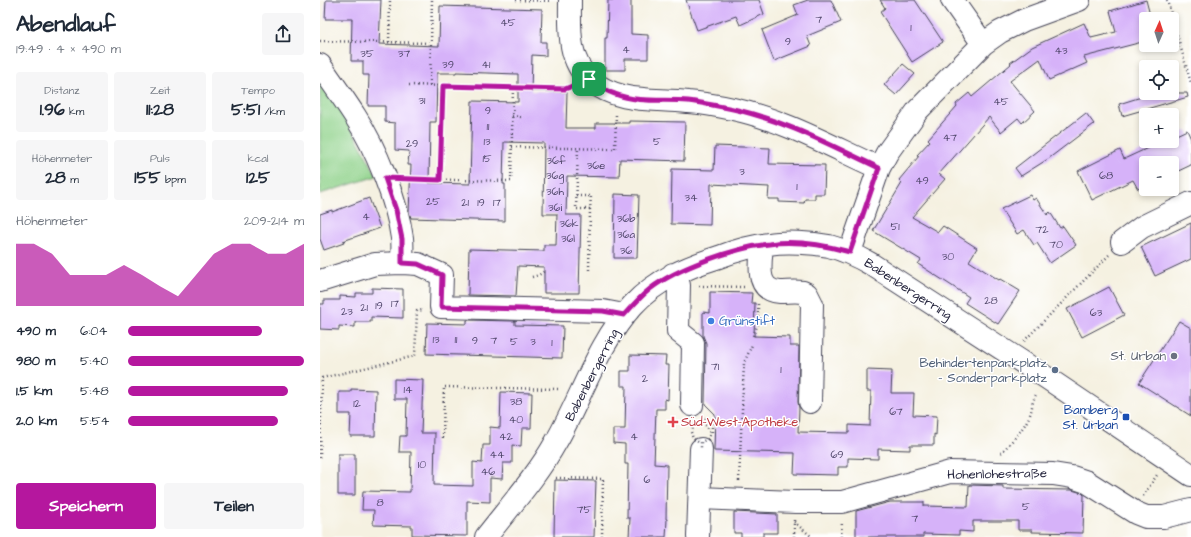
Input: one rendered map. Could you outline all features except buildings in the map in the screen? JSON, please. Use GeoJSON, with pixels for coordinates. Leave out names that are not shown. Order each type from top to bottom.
{"type":"FeatureCollection","features":[{"type":"Feature","properties":{"kind":"street"},"geometry":{"type":"LineString","coordinates":[[952,0],[983,44]]}},
{"type":"Feature","properties":{"kind":"street"},"geometry":{"type":"LineString","coordinates":[[850,252],[879,168],[887,153],[918,110],[983,44],[1000,32],[1024,20],[1079,0]]}},
{"type":"Feature","properties":{"kind":"street"},"geometry":{"type":"LineString","coordinates":[[570,1],[570,36],[574,56],[582,71],[589,79],[605,90],[617,95],[639,99],[688,102],[734,109],[797,130],[879,168]]}},
{"type":"Feature","properties":{"kind":"street"},"geometry":{"type":"LineString","coordinates":[[320,65],[356,117],[370,143],[385,178],[396,210],[402,239],[410,264]]}},
{"type":"Feature","properties":{"kind":"street"},"geometry":{"type":"LineString","coordinates":[[1122,242],[1142,227],[1191,203]]}},
{"type":"Feature","properties":{"kind":"street","name":"Babenbergerring"},"geometry":{"type":"LineString","coordinates":[[486,537],[537,472],[557,442],[606,341],[624,315],[634,304],[650,289],[676,280],[701,263],[729,253],[776,243],[829,246],[850,252],[1048,378],[1191,475]]}},
{"type":"Feature","properties":{"kind":"street"},"geometry":{"type":"LineString","coordinates":[[762,245],[761,277],[764,285],[773,291],[803,292],[812,304],[810,402]]}},
{"type":"Feature","properties":{"kind":"street"},"geometry":{"type":"LineString","coordinates":[[320,281],[375,264],[410,264],[442,275],[441,307],[603,311],[624,315]]}},
{"type":"Feature","properties":{"kind":"street"},"geometry":{"type":"LineString","coordinates":[[676,280],[678,332],[693,343],[692,405]]}},
{"type":"Feature","properties":{"kind":"street"},"geometry":{"type":"LineString","coordinates":[[698,537],[700,446]]}},
{"type":"Feature","properties":{"kind":"street","name":"Hohenlohestraße"},"geometry":{"type":"LineString","coordinates":[[700,498],[794,502],[842,502],[950,472],[1053,474],[1072,477],[1087,482],[1133,512],[1146,517],[1164,517],[1191,510]]}},
{"type":"Feature","properties":{"kind":"path"},"geometry":{"type":"LineString","coordinates":[[389,42],[390,0]]}},
{"type":"Feature","properties":{"kind":"path"},"geometry":{"type":"LineString","coordinates":[[430,86],[432,0]]}},
{"type":"Feature","properties":{"kind":"path"},"geometry":{"type":"LineString","coordinates":[[516,0],[570,1]]}},
{"type":"Feature","properties":{"kind":"path"},"geometry":{"type":"LineString","coordinates":[[1167,0],[1191,83]]}},
{"type":"Feature","properties":{"kind":"path"},"geometry":{"type":"LineString","coordinates":[[320,41],[431,43]]}},
{"type":"Feature","properties":{"kind":"path"},"geometry":{"type":"LineString","coordinates":[[409,85],[565,89],[589,79]]}},
{"type":"Feature","properties":{"kind":"path"},"geometry":{"type":"LineString","coordinates":[[440,180],[443,86]]}},
{"type":"Feature","properties":{"kind":"path"},"geometry":{"type":"LineString","coordinates":[[385,178],[511,181],[513,88]]}},
{"type":"Feature","properties":{"kind":"path"},"geometry":{"type":"LineString","coordinates":[[512,147],[616,149],[617,95]]}},
{"type":"Feature","properties":{"kind":"path"},"geometry":{"type":"LineString","coordinates":[[512,116],[522,117]]}},
{"type":"Feature","properties":{"kind":"path"},"geometry":{"type":"LineString","coordinates":[[578,148],[576,209],[590,209]]}},
{"type":"Feature","properties":{"kind":"path"},"geometry":{"type":"LineString","coordinates":[[576,196],[591,196],[589,270]]}},
{"type":"Feature","properties":{"kind":"path"},"geometry":{"type":"LineString","coordinates":[[1031,334],[1107,257]]}},
{"type":"Feature","properties":{"kind":"path"},"geometry":{"type":"LineString","coordinates":[[532,277],[546,270]]}},
{"type":"Feature","properties":{"kind":"path"},"geometry":{"type":"LineString","coordinates":[[676,280],[750,287]]}},
{"type":"Feature","properties":{"kind":"path"},"geometry":{"type":"LineString","coordinates":[[753,336],[758,324],[758,302]]}},
{"type":"Feature","properties":{"kind":"path"},"geometry":{"type":"LineString","coordinates":[[320,458],[322,378],[416,356],[416,311],[441,307]]}},
{"type":"Feature","properties":{"kind":"path"},"geometry":{"type":"LineString","coordinates":[[738,500],[744,363],[752,345]]}},
{"type":"Feature","properties":{"kind":"path"},"geometry":{"type":"LineString","coordinates":[[443,438],[444,387],[583,389]]}},
{"type":"Feature","properties":{"kind":"path"},"geometry":{"type":"LineString","coordinates":[[979,473],[1002,452],[1024,426],[1030,415],[1034,398]]}},
{"type":"Feature","properties":{"kind":"path"},"geometry":{"type":"LineString","coordinates":[[692,405],[712,425],[712,443],[700,446]]}},
{"type":"Feature","properties":{"kind":"path"},"geometry":{"type":"LineString","coordinates":[[701,423],[707,426],[710,433],[708,439],[701,442],[700,446],[693,439],[691,432],[694,426],[701,423]]}},
{"type":"Feature","properties":{"kind":"path"},"geometry":{"type":"LineString","coordinates":[[1133,512],[1167,460]]}},
{"type":"Feature","properties":{"kind":"path"},"geometry":{"type":"LineString","coordinates":[[537,472],[545,478],[603,479],[602,537]]}},
{"type":"Feature","properties":{"kind":"path"},"geometry":{"type":"LineString","coordinates":[[794,522],[812,537]]}},
{"type":"Feature","properties":{"kind":"green space"},"geometry":{"type":"Polygon","coordinates":[[[320,70],[377,176],[320,194],[320,70]]]}},
{"type":"Feature","properties":{"kind":"place","name":"Grünstift"},"geometry":{"type":"Point","coordinates":[711,321]}},
{"type":"Feature","properties":{"kind":"place","name":"St. Urban"},"geometry":{"type":"Point","coordinates":[1174,356]}},
{"type":"Feature","properties":{"kind":"place","name":"Behindertenparkplatz - Sonderparkplatz"},"geometry":{"type":"Point","coordinates":[1055,370]}},
{"type":"Feature","properties":{"kind":"place","name":"Bamberg St. Urban"},"geometry":{"type":"Point","coordinates":[1126,417]}},
{"type":"Feature","properties":{"kind":"place","name":"Süd-West-Apotheke"},"geometry":{"type":"Point","coordinates":[673,422]}},
{"type":"Feature","properties":{"kind":"route"},"geometry":{"type":"LineString","coordinates":[[589,79],[605,90],[617,95],[639,99],[688,102],[734,109],[770,120],[797,130],[879,168],[850,252],[829,246],[790,243],[769,244],[736,251],[673,274],[650,289],[624,315],[603,311],[441,307],[442,275],[418,264],[402,263],[402,239],[396,210],[385,178],[440,180],[443,86],[565,89],[589,79]]}}]}
